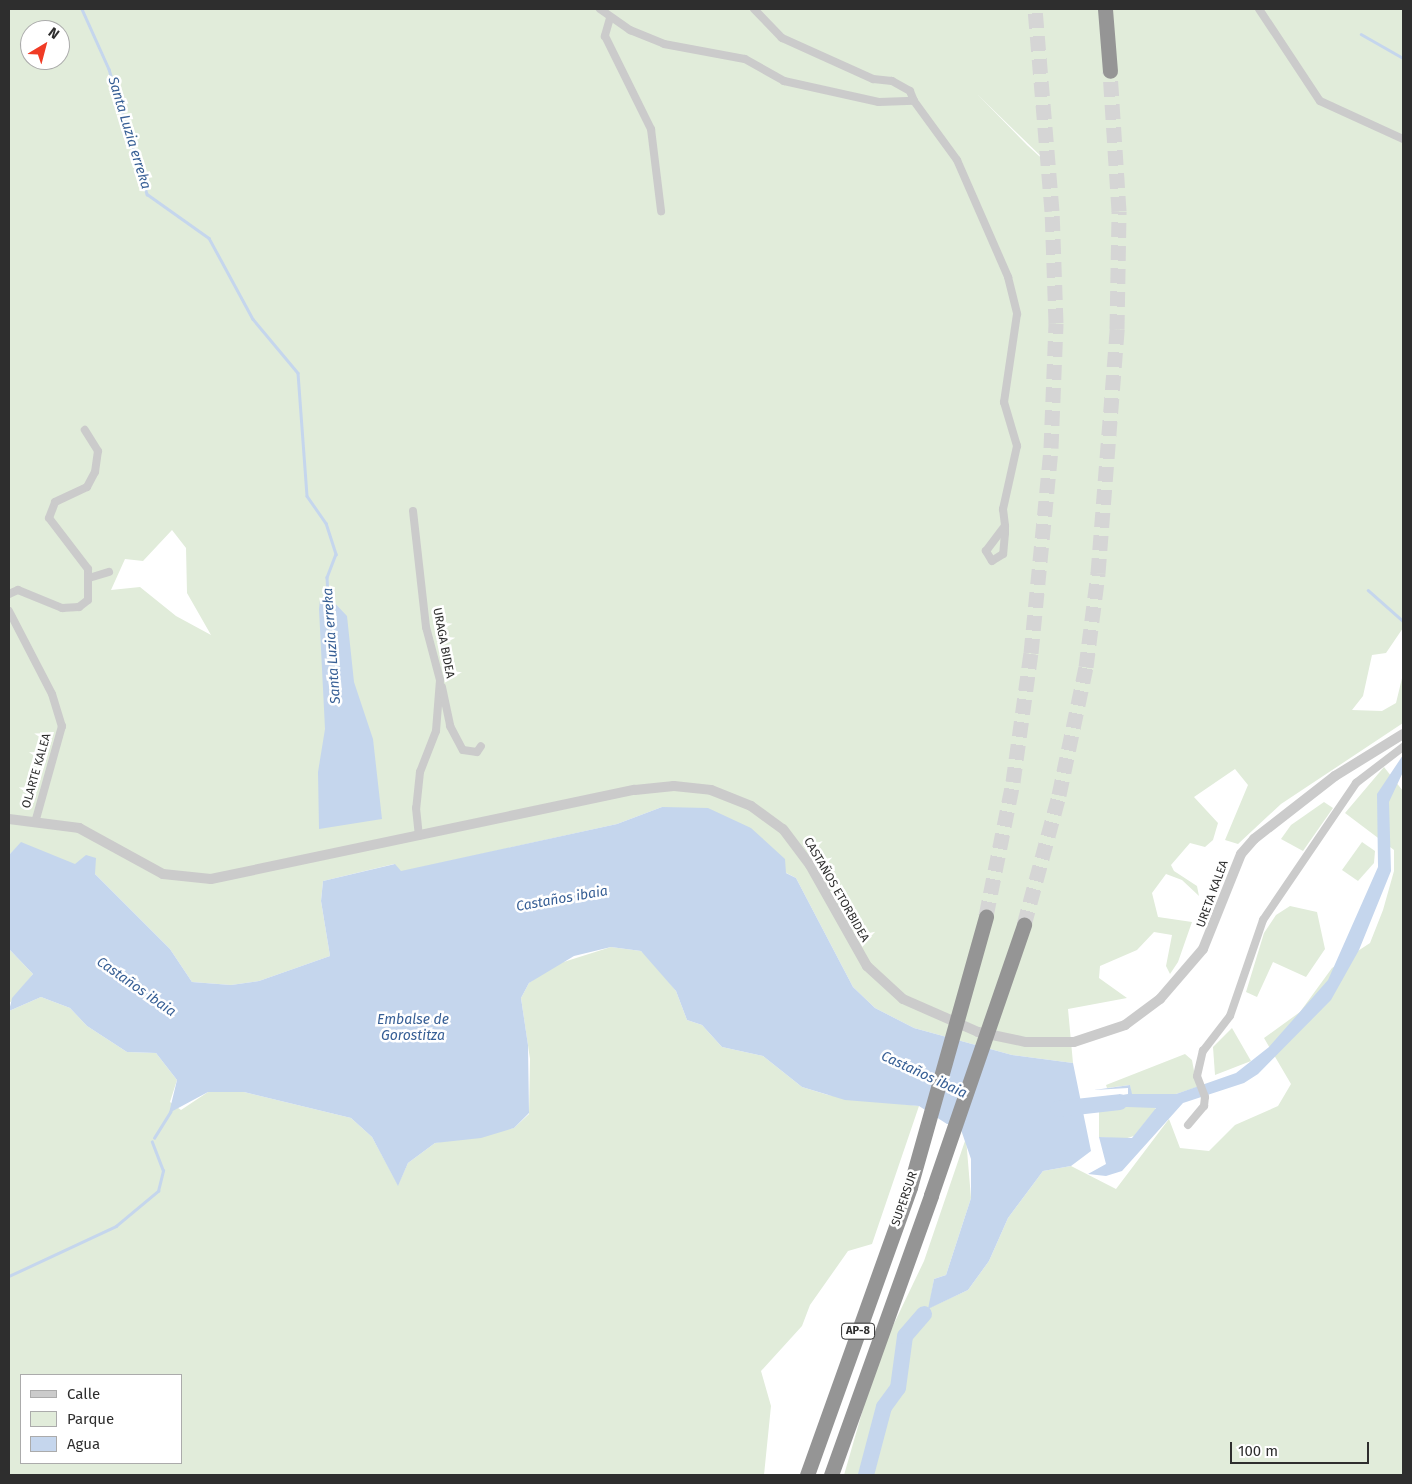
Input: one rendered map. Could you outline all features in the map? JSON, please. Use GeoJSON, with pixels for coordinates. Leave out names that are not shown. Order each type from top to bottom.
{"type":"FeatureCollection","features":[{"type":"Feature","properties":{"kind":"highway"},"geometry":{"type":"LineString","coordinates":[[1104,9],[1110,71]]}},
{"type":"Feature","properties":{"kind":"highway","name":"SUPERSUR"},"geometry":{"type":"LineString","coordinates":[[807,1475],[910,1187],[986,916]]}},
{"type":"Feature","properties":{"kind":"highway","name":"SUPERSUR"},"geometry":{"type":"LineString","coordinates":[[831,1475],[931,1195],[1024,925]]}},
{"type":"Feature","properties":{"kind":"street"},"geometry":{"type":"LineString","coordinates":[[600,9],[610,18],[664,44],[745,59],[784,81],[879,102],[914,101]]}},
{"type":"Feature","properties":{"kind":"street"},"geometry":{"type":"LineString","coordinates":[[754,9],[782,38],[873,79],[892,81],[910,91],[914,101],[957,160],[1008,277],[1017,314],[1004,402],[1017,446],[1003,508],[1005,526]]}},
{"type":"Feature","properties":{"kind":"street"},"geometry":{"type":"LineString","coordinates":[[1259,9],[1320,101],[1403,139]]}},
{"type":"Feature","properties":{"kind":"street"},"geometry":{"type":"LineString","coordinates":[[610,18],[605,36],[653,136],[661,211]]}},
{"type":"Feature","properties":{"kind":"street"},"geometry":{"type":"LineString","coordinates":[[9,594],[18,590],[62,608],[79,607],[88,600],[88,569],[49,518],[55,502],[88,487],[95,472],[98,451],[85,430]]}},
{"type":"Feature","properties":{"kind":"street","name":"URAGA BIDEA"},"geometry":{"type":"LineString","coordinates":[[413,511],[426,627],[440,680],[436,731],[420,772],[416,808],[419,836]]}},
{"type":"Feature","properties":{"kind":"street"},"geometry":{"type":"LineString","coordinates":[[89,578],[109,572]]}},
{"type":"Feature","properties":{"kind":"street","name":"OLARTE KALEA"},"geometry":{"type":"LineString","coordinates":[[9,611],[52,694],[62,726],[36,819],[89,832],[152,869],[180,878],[211,879],[419,836]]}},
{"type":"Feature","properties":{"kind":"street"},"geometry":{"type":"LineString","coordinates":[[440,680],[457,741],[467,753],[477,752],[481,746]]}},
{"type":"Feature","properties":{"kind":"street","name":"URETA KALEA"},"geometry":{"type":"LineString","coordinates":[[1074,1042],[1125,1025],[1160,1000],[1207,944],[1241,854],[1254,839],[1335,776],[1403,734]]}},
{"type":"Feature","properties":{"kind":"street"},"geometry":{"type":"LineString","coordinates":[[1188,1125],[1205,1097],[1197,1076],[1203,1050],[1230,1016],[1263,920],[1356,783],[1403,747]]}},
{"type":"Feature","properties":{"kind":"street","name":"CASTAÑOS ETORBIDEA"},"geometry":{"type":"LineString","coordinates":[[419,836],[635,790],[674,786],[727,795],[761,811],[795,843],[867,966],[903,999],[978,1032],[1026,1042],[1074,1042]]}},
{"type":"Feature","properties":{"kind":"street"},"geometry":{"type":"LineString","coordinates":[[9,819],[36,819]]}},
{"type":"Feature","properties":{"kind":"green space"},"geometry":{"type":"Polygon","coordinates":[[[9,9],[1403,9],[1403,628],[1386,653],[1372,655],[1363,696],[1352,710],[1382,711],[1396,703],[1403,674],[1403,723],[1281,804],[1238,844],[1225,840],[1248,785],[1235,769],[1194,797],[1218,823],[1213,840],[1205,847],[1190,843],[1171,865],[1174,871],[1197,886],[1199,896],[1182,880],[1166,874],[1152,893],[1158,917],[1192,922],[1178,962],[1170,974],[1166,966],[1172,935],[1154,932],[1137,950],[1100,966],[1099,978],[1127,998],[1068,1009],[1073,1063],[1012,1055],[914,1028],[875,1008],[853,987],[796,878],[662,807],[617,824],[400,872],[394,864],[323,881],[321,901],[330,956],[259,981],[231,985],[192,982],[170,949],[95,874],[21,843],[9,855],[9,9]],[[977,94],[1027,145],[1050,166],[1050,165],[977,94]],[[172,530],[143,561],[125,559],[111,590],[140,587],[176,616],[211,635],[187,593],[186,548],[172,530]]]}},
{"type":"Feature","properties":{"kind":"green space"},"geometry":{"type":"Polygon","coordinates":[[[1384,767],[1403,791],[1403,1475],[844,1475],[878,1357],[924,1261],[966,1138],[971,1198],[946,1275],[934,1279],[929,1308],[968,1290],[989,1261],[1008,1218],[1043,1171],[1071,1166],[1116,1189],[1169,1119],[1180,1148],[1209,1151],[1235,1125],[1278,1106],[1291,1084],[1264,1038],[1300,1012],[1332,968],[1370,943],[1383,910],[1394,871],[1394,850],[1345,813],[1384,767]]]}},
{"type":"Feature","properties":{"kind":"green space"},"geometry":{"type":"Polygon","coordinates":[[[1324,802],[1333,808],[1303,851],[1281,839],[1291,825],[1324,802]]]}},
{"type":"Feature","properties":{"kind":"green space"},"geometry":{"type":"Polygon","coordinates":[[[1362,842],[1375,851],[1374,863],[1358,881],[1342,870],[1362,842]]]}},
{"type":"Feature","properties":{"kind":"green space"},"geometry":{"type":"Polygon","coordinates":[[[1290,906],[1317,912],[1325,949],[1306,977],[1273,962],[1257,997],[1246,992],[1264,933],[1276,915],[1290,906]]]}},
{"type":"Feature","properties":{"kind":"green space"},"geometry":{"type":"Polygon","coordinates":[[[611,947],[641,951],[650,958],[676,991],[687,1020],[702,1025],[722,1047],[763,1056],[802,1087],[828,1095],[919,1106],[872,1244],[848,1251],[810,1305],[802,1326],[761,1371],[771,1406],[764,1475],[9,1475],[9,1011],[41,997],[70,1008],[87,1026],[127,1052],[156,1053],[177,1080],[170,1102],[181,1110],[208,1092],[244,1092],[351,1118],[372,1137],[398,1185],[408,1163],[435,1143],[514,1128],[529,1114],[530,1059],[521,998],[529,983],[554,965],[611,947]]]}},
{"type":"Feature","properties":{"kind":"green space"},"geometry":{"type":"Polygon","coordinates":[[[9,949],[33,974],[9,1004],[9,949]]]}},
{"type":"Feature","properties":{"kind":"green space"},"geometry":{"type":"Polygon","coordinates":[[[1232,1028],[1251,1061],[1215,1075],[1213,1047],[1232,1028]]]}},
{"type":"Feature","properties":{"kind":"green space"},"geometry":{"type":"Polygon","coordinates":[[[1185,1054],[1192,1060],[1197,1087],[1176,1094],[1131,1094],[1130,1085],[1107,1088],[1106,1085],[1185,1054]]]}},
{"type":"Feature","properties":{"kind":"green space"},"geometry":{"type":"Polygon","coordinates":[[[1099,1106],[1152,1106],[1156,1109],[1134,1136],[1124,1139],[1099,1137],[1099,1106]]]}},
{"type":"Feature","properties":{"kind":"water"},"geometry":{"type":"Polygon","coordinates":[[[327,595],[347,616],[354,682],[373,739],[382,819],[319,829],[318,772],[325,729],[319,609],[320,600],[327,595]]]}},
{"type":"Feature","properties":{"kind":"water"},"geometry":{"type":"Polygon","coordinates":[[[1403,755],[1403,772],[1389,802],[1391,871],[1359,950],[1331,1000],[1258,1074],[1244,1083],[1183,1103],[1122,1171],[1106,1176],[1088,1174],[1106,1164],[1099,1137],[1132,1138],[1156,1108],[1099,1106],[1097,1099],[1128,1094],[1128,1088],[1094,1090],[1130,1085],[1132,1094],[1176,1094],[1236,1073],[1269,1047],[1328,980],[1378,867],[1377,794],[1403,755]]]}},
{"type":"Feature","properties":{"kind":"water","name":"Embalse de Gorostitza"},"geometry":{"type":"Polygon","coordinates":[[[662,807],[708,808],[751,828],[785,859],[786,873],[796,878],[853,987],[875,1008],[914,1028],[1012,1055],[1073,1063],[1091,1151],[1071,1166],[1043,1171],[1008,1218],[989,1261],[968,1290],[928,1309],[934,1279],[946,1275],[971,1198],[971,1159],[959,1124],[947,1124],[919,1106],[845,1100],[802,1087],[763,1056],[722,1047],[702,1025],[687,1020],[676,991],[641,951],[611,947],[574,956],[529,983],[521,998],[528,1045],[529,1113],[514,1128],[481,1138],[435,1143],[408,1163],[398,1186],[372,1137],[351,1118],[244,1092],[208,1092],[169,1113],[177,1080],[156,1053],[127,1052],[87,1026],[70,1008],[41,997],[9,1011],[12,998],[33,974],[9,949],[9,855],[21,842],[75,864],[86,855],[96,858],[95,874],[170,949],[192,982],[231,985],[259,981],[330,956],[321,901],[323,881],[395,864],[401,871],[617,824],[662,807]]]}},
{"type":"Feature","properties":{"kind":"waterway","name":"Santa Luzia erreka"},"geometry":{"type":"LineString","coordinates":[[82,9],[109,69],[147,194],[209,238],[253,319],[298,373],[307,496],[326,523],[336,554],[327,577],[328,596]]}},
{"type":"Feature","properties":{"kind":"waterway"},"geometry":{"type":"LineString","coordinates":[[1361,34],[1403,58]]}},
{"type":"Feature","properties":{"kind":"waterway"},"geometry":{"type":"LineString","coordinates":[[1368,590],[1403,621]]}},
{"type":"Feature","properties":{"kind":"waterway"},"geometry":{"type":"LineString","coordinates":[[1058,1109],[1120,1102]]}},
{"type":"Feature","properties":{"kind":"waterway"},"geometry":{"type":"LineString","coordinates":[[154,1138],[170,1112]]}},
{"type":"Feature","properties":{"kind":"waterway"},"geometry":{"type":"LineString","coordinates":[[9,1276],[116,1226],[158,1191],[163,1171],[152,1142]]}},
{"type":"Feature","properties":{"kind":"waterway"},"geometry":{"type":"LineString","coordinates":[[866,1475],[884,1407],[898,1388],[905,1336],[924,1314]]}},
{"type":"Feature","properties":{"kind":"tunnel"},"geometry":{"type":"LineString","coordinates":[[986,916],[1013,782],[1031,653],[1051,448],[1056,323],[1052,211],[1035,9]]}},
{"type":"Feature","properties":{"kind":"tunnel"},"geometry":{"type":"LineString","coordinates":[[1024,925],[1059,795],[1086,667],[1098,573],[1117,329],[1119,211],[1110,71]]}},
{"type":"Feature","properties":{"kind":"water label","name":"Castaños ibaia"},"geometry":{"type":"Point","coordinates":[562,899]}},
{"type":"Feature","properties":{"kind":"water label","name":"Castaños ibaia"},"geometry":{"type":"Point","coordinates":[136,987]}},
{"type":"Feature","properties":{"kind":"water label","name":"Castaños ibaia"},"geometry":{"type":"Point","coordinates":[924,1075]}}]}
